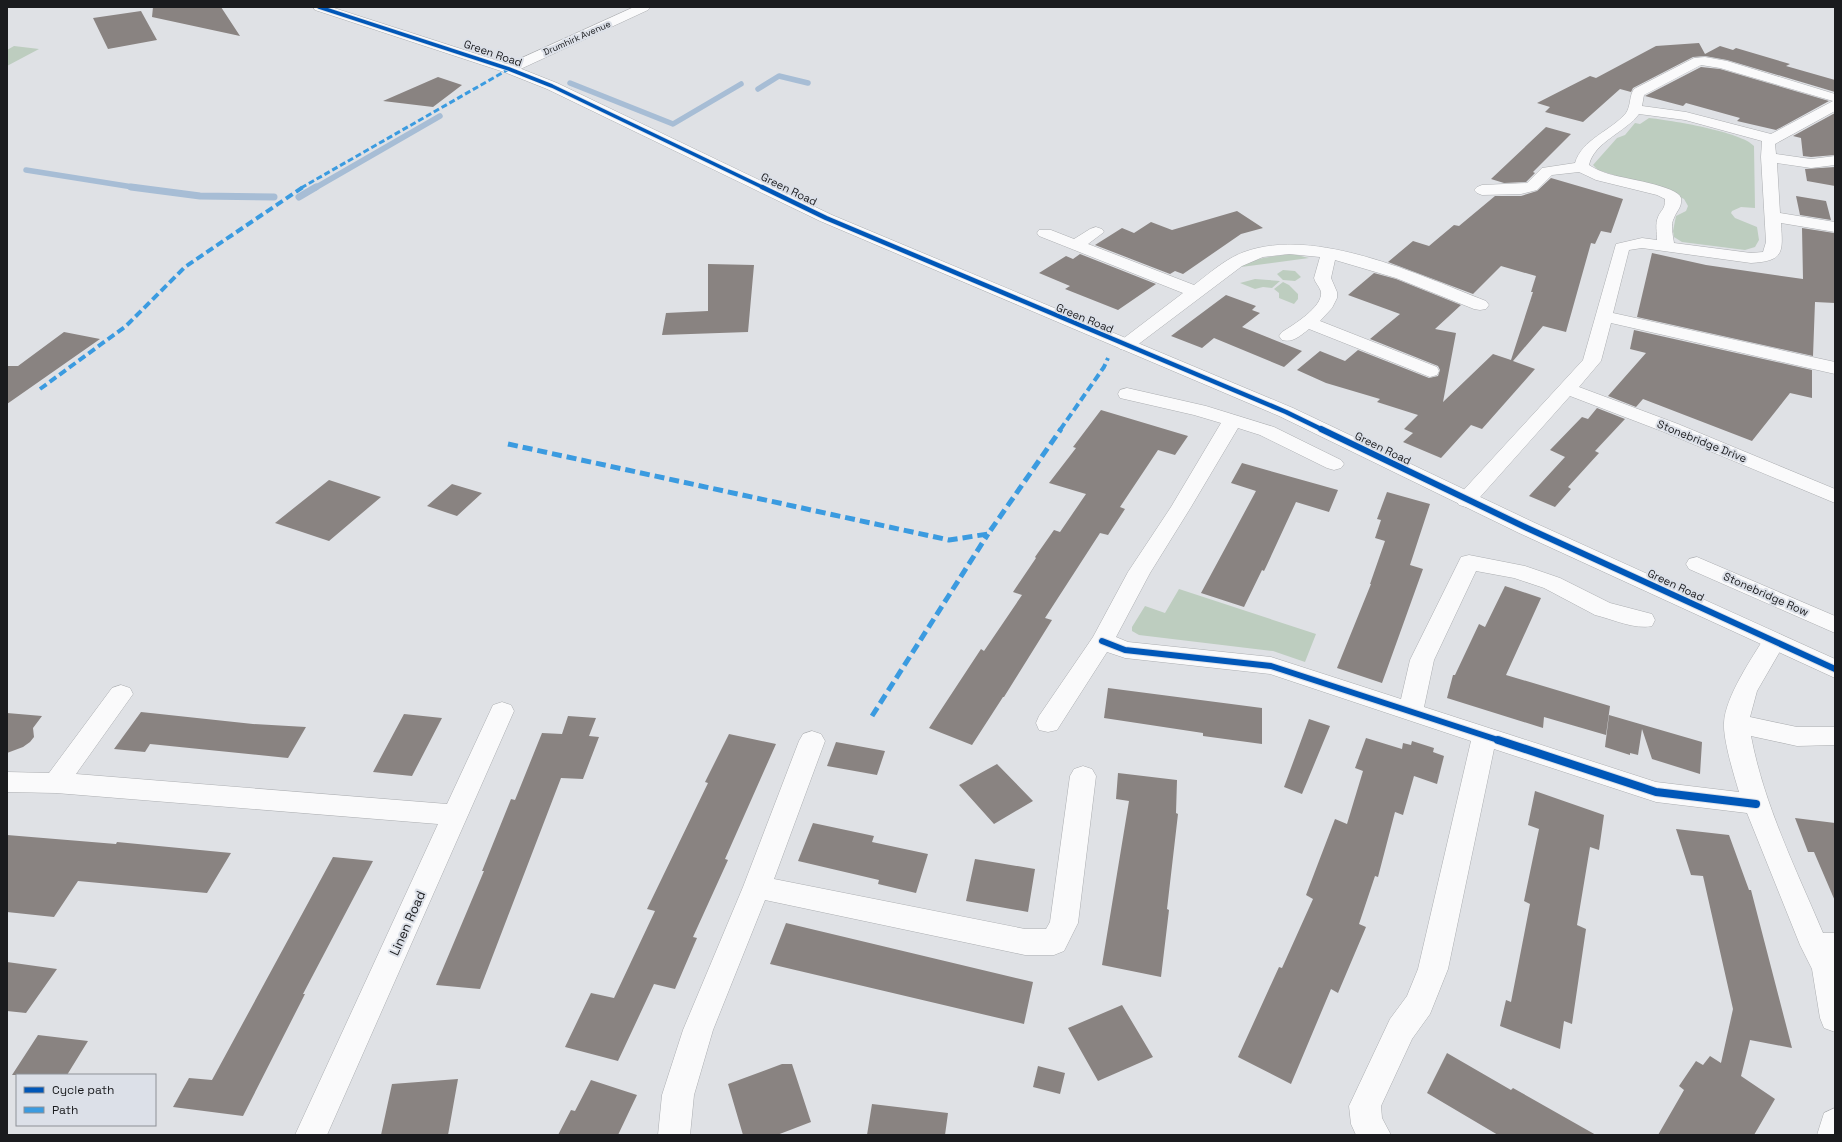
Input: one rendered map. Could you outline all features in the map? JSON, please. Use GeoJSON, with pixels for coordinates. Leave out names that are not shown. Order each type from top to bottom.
{"type":"FeatureCollection","features":[{"type":"Feature","properties":{"kind":"street","name":"Green Road"},"geometry":{"type":"LineString","coordinates":[[319,7],[510,69],[552,86],[826,218],[1291,414],[1466,500],[1835,669]]}},
{"type":"Feature","properties":{"kind":"street","name":"Drumhirk Avenue"},"geometry":{"type":"LineString","coordinates":[[510,69],[644,7]]}},
{"type":"Feature","properties":{"kind":"street"},"geometry":{"type":"LineString","coordinates":[[1581,167],[1585,157],[1606,135],[1626,120],[1635,109],[1636,96],[1639,92],[1699,61],[1705,60],[1722,64],[1835,98]]}},
{"type":"Feature","properties":{"kind":"street"},"geometry":{"type":"LineString","coordinates":[[1466,500],[1592,361],[1622,247],[1642,243],[1751,258],[1766,257],[1771,254],[1774,242],[1768,142],[1835,105]]}},
{"type":"Feature","properties":{"kind":"street"},"geometry":{"type":"LineString","coordinates":[[1635,109],[1686,116],[1772,139]]}},
{"type":"Feature","properties":{"kind":"street"},"geometry":{"type":"LineString","coordinates":[[1768,157],[1813,164],[1825,164],[1835,160]]}},
{"type":"Feature","properties":{"kind":"street"},"geometry":{"type":"LineString","coordinates":[[1482,190],[1521,189],[1532,187],[1547,171],[1581,167],[1592,173],[1652,189],[1673,197],[1672,209],[1666,217],[1664,228],[1666,246]]}},
{"type":"Feature","properties":{"kind":"street"},"geometry":{"type":"LineString","coordinates":[[1773,217],[1835,227]]}},
{"type":"Feature","properties":{"kind":"street"},"geometry":{"type":"LineString","coordinates":[[1076,245],[1096,232]]}},
{"type":"Feature","properties":{"kind":"street"},"geometry":{"type":"LineString","coordinates":[[1045,233],[1196,292]]}},
{"type":"Feature","properties":{"kind":"street"},"geometry":{"type":"LineString","coordinates":[[1126,345],[1232,264],[1247,256],[1285,249],[1329,254],[1373,264],[1480,305]]}},
{"type":"Feature","properties":{"kind":"street"},"geometry":{"type":"LineString","coordinates":[[1288,336],[1324,307],[1328,300],[1329,291],[1323,281],[1322,273],[1329,254]]}},
{"type":"Feature","properties":{"kind":"street"},"geometry":{"type":"LineString","coordinates":[[1604,316],[1835,368]]}},
{"type":"Feature","properties":{"kind":"street"},"geometry":{"type":"LineString","coordinates":[[1306,322],[1430,371]]}},
{"type":"Feature","properties":{"kind":"street","name":"Stonebridge Drive"},"geometry":{"type":"LineString","coordinates":[[1568,389],[1672,428],[1835,497]]}},
{"type":"Feature","properties":{"kind":"street"},"geometry":{"type":"LineString","coordinates":[[1127,394],[1199,410],[1267,431],[1334,464]]}},
{"type":"Feature","properties":{"kind":"street"},"geometry":{"type":"LineString","coordinates":[[1048,723],[1102,641],[1139,572],[1181,507],[1233,420]]}},
{"type":"Feature","properties":{"kind":"street"},"geometry":{"type":"LineString","coordinates":[[1411,711],[1422,660],[1469,562],[1516,571],[1552,583],[1603,609],[1644,620]]}},
{"type":"Feature","properties":{"kind":"street","name":"Stonebridge Row"},"geometry":{"type":"LineString","coordinates":[[1696,564],[1835,625]]}},
{"type":"Feature","properties":{"kind":"street"},"geometry":{"type":"LineString","coordinates":[[1102,641],[1125,650],[1271,666],[1411,711],[1484,737],[1656,792],[1756,804]]}},
{"type":"Feature","properties":{"kind":"street"},"geometry":{"type":"LineString","coordinates":[[1774,641],[1745,692],[1736,723],[1743,761],[1756,804],[1824,945],[1826,968],[1835,1018]]}},
{"type":"Feature","properties":{"kind":"street"},"geometry":{"type":"LineString","coordinates":[[56,784],[121,694]]}},
{"type":"Feature","properties":{"kind":"street","name":"Linen Road"},"geometry":{"type":"LineString","coordinates":[[311,1135],[502,711]]}},
{"type":"Feature","properties":{"kind":"street"},"geometry":{"type":"LineString","coordinates":[[1736,723],[1783,735],[1817,739],[1835,736]]}},
{"type":"Feature","properties":{"kind":"street"},"geometry":{"type":"LineString","coordinates":[[1375,1135],[1367,1124],[1365,1106],[1401,1029],[1419,1004],[1433,969],[1484,737]]}},
{"type":"Feature","properties":{"kind":"street"},"geometry":{"type":"LineString","coordinates":[[674,1135],[678,1095],[698,1030],[757,887],[812,741]]}},
{"type":"Feature","properties":{"kind":"street"},"geometry":{"type":"LineString","coordinates":[[757,887],[1025,942],[1054,942],[1064,922],[1083,776]]}},
{"type":"Feature","properties":{"kind":"street"},"geometry":{"type":"LineString","coordinates":[[7,782],[56,784],[455,816]]}},
{"type":"Feature","properties":{"kind":"street"},"geometry":{"type":"LineString","coordinates":[[1832,1135],[1835,1124]]}},
{"type":"Feature","properties":{"kind":"green space"},"geometry":{"type":"Polygon","coordinates":[[[14,46],[39,49],[7,66],[7,50],[14,46]]]}},
{"type":"Feature","properties":{"kind":"green space"},"geometry":{"type":"Polygon","coordinates":[[[1649,118],[1673,121],[1721,132],[1747,141],[1754,146],[1755,208],[1741,207],[1732,211],[1731,213],[1735,218],[1757,227],[1759,240],[1755,247],[1745,250],[1682,242],[1674,237],[1673,231],[1676,216],[1686,211],[1688,206],[1684,199],[1674,194],[1598,170],[1593,165],[1617,138],[1625,135],[1635,123],[1640,124],[1649,118]]]}},
{"type":"Feature","properties":{"kind":"green space"},"geometry":{"type":"Polygon","coordinates":[[[1293,254],[1309,258],[1241,267],[1259,259],[1293,254]]]}},
{"type":"Feature","properties":{"kind":"green space"},"geometry":{"type":"Polygon","coordinates":[[[1283,270],[1295,271],[1301,277],[1295,281],[1283,280],[1277,274],[1283,270]]]}},
{"type":"Feature","properties":{"kind":"green space"},"geometry":{"type":"Polygon","coordinates":[[[1255,279],[1280,281],[1272,288],[1263,287],[1255,289],[1240,283],[1255,279]]]}},
{"type":"Feature","properties":{"kind":"green space"},"geometry":{"type":"Polygon","coordinates":[[[1283,282],[1289,285],[1298,294],[1298,299],[1294,304],[1279,298],[1279,293],[1274,289],[1283,282]]]}},
{"type":"Feature","properties":{"kind":"green space"},"geometry":{"type":"Polygon","coordinates":[[[1179,589],[1316,634],[1305,662],[1273,651],[1139,635],[1132,631],[1132,627],[1145,606],[1165,613],[1179,589]]]}},
{"type":"Feature","properties":{"kind":"building"},"geometry":{"type":"Polygon","coordinates":[[[153,7],[221,7],[240,36],[152,17],[153,7]]]}},
{"type":"Feature","properties":{"kind":"building"},"geometry":{"type":"Polygon","coordinates":[[[141,11],[157,40],[108,49],[93,18],[141,11]]]}},
{"type":"Feature","properties":{"kind":"building"},"geometry":{"type":"Polygon","coordinates":[[[1699,43],[1705,54],[1720,46],[1733,50],[1736,48],[1790,64],[1786,66],[1835,80],[1835,92],[1727,60],[1705,56],[1693,57],[1633,88],[1631,92],[1620,89],[1583,122],[1545,112],[1550,107],[1537,103],[1590,76],[1596,78],[1656,46],[1699,43]]]}},
{"type":"Feature","properties":{"kind":"building"},"geometry":{"type":"Polygon","coordinates":[[[1701,67],[1720,69],[1829,101],[1776,130],[1737,121],[1740,118],[1686,103],[1683,106],[1645,96],[1701,67]]]}},
{"type":"Feature","properties":{"kind":"building"},"geometry":{"type":"Polygon","coordinates":[[[438,77],[462,85],[433,107],[383,101],[438,77]]]}},
{"type":"Feature","properties":{"kind":"building"},"geometry":{"type":"Polygon","coordinates":[[[1835,113],[1835,155],[1811,157],[1803,156],[1801,138],[1793,136],[1835,113]]]}},
{"type":"Feature","properties":{"kind":"building"},"geometry":{"type":"Polygon","coordinates":[[[1546,127],[1571,134],[1533,172],[1535,173],[1526,182],[1504,183],[1491,179],[1546,127]]]}},
{"type":"Feature","properties":{"kind":"building"},"geometry":{"type":"Polygon","coordinates":[[[1835,167],[1835,186],[1807,181],[1805,169],[1835,167]]]}},
{"type":"Feature","properties":{"kind":"building"},"geometry":{"type":"Polygon","coordinates":[[[1551,178],[1623,199],[1611,233],[1601,231],[1595,244],[1591,243],[1566,332],[1543,326],[1513,361],[1535,369],[1482,429],[1471,425],[1441,458],[1403,442],[1413,433],[1404,429],[1418,415],[1377,402],[1380,399],[1326,383],[1297,370],[1320,351],[1345,361],[1358,350],[1429,378],[1438,376],[1440,370],[1438,366],[1370,339],[1400,314],[1348,295],[1374,273],[1396,279],[1461,305],[1435,329],[1456,333],[1443,402],[1493,354],[1511,360],[1533,292],[1531,292],[1536,276],[1501,266],[1473,294],[1388,262],[1413,241],[1429,246],[1454,225],[1459,226],[1495,196],[1521,196],[1537,191],[1551,178]]]}},
{"type":"Feature","properties":{"kind":"building"},"geometry":{"type":"Polygon","coordinates":[[[1796,196],[1826,201],[1831,220],[1800,215],[1796,196]]]}},
{"type":"Feature","properties":{"kind":"building"},"geometry":{"type":"Polygon","coordinates":[[[1237,211],[1263,228],[1241,234],[1183,274],[1175,271],[1170,274],[1095,245],[1122,228],[1134,233],[1151,222],[1172,230],[1237,211]]]}},
{"type":"Feature","properties":{"kind":"building"},"geometry":{"type":"Polygon","coordinates":[[[1802,228],[1834,233],[1835,237],[1835,303],[1815,302],[1813,356],[1637,317],[1652,253],[1706,265],[1803,279],[1802,228]]]}},
{"type":"Feature","properties":{"kind":"building"},"geometry":{"type":"Polygon","coordinates":[[[1080,254],[1156,284],[1118,310],[1065,289],[1070,286],[1039,273],[1066,256],[1073,259],[1080,254]]]}},
{"type":"Feature","properties":{"kind":"building"},"geometry":{"type":"Polygon","coordinates":[[[708,264],[754,265],[748,332],[662,335],[666,313],[708,311],[708,264]]]}},
{"type":"Feature","properties":{"kind":"building"},"geometry":{"type":"Polygon","coordinates":[[[1226,295],[1256,306],[1252,310],[1260,313],[1242,327],[1302,351],[1284,367],[1214,338],[1202,348],[1171,336],[1226,295]]]}},
{"type":"Feature","properties":{"kind":"building"},"geometry":{"type":"Polygon","coordinates":[[[1634,330],[1812,370],[1812,398],[1790,393],[1752,441],[1643,399],[1636,407],[1608,396],[1646,353],[1630,349],[1634,330]]]}},
{"type":"Feature","properties":{"kind":"building"},"geometry":{"type":"Polygon","coordinates":[[[64,332],[100,339],[7,404],[7,366],[18,366],[64,332]]]}},
{"type":"Feature","properties":{"kind":"building"},"geometry":{"type":"Polygon","coordinates":[[[1597,408],[1625,419],[1595,451],[1599,453],[1568,487],[1571,489],[1555,507],[1529,496],[1565,457],[1550,450],[1582,417],[1588,419],[1597,408]]]}},
{"type":"Feature","properties":{"kind":"building"},"geometry":{"type":"Polygon","coordinates":[[[1101,410],[1188,436],[1175,455],[1158,450],[1120,507],[1125,509],[1108,535],[1100,533],[1045,618],[1052,620],[972,745],[929,728],[981,649],[984,651],[1022,595],[1013,592],[1036,558],[1035,557],[1054,530],[1060,532],[1086,494],[1049,483],[1076,448],[1073,447],[1101,410]]]}},
{"type":"Feature","properties":{"kind":"building"},"geometry":{"type":"Polygon","coordinates":[[[1242,463],[1338,490],[1329,512],[1296,502],[1266,567],[1264,571],[1262,570],[1244,607],[1201,593],[1256,491],[1231,483],[1242,463]]]}},
{"type":"Feature","properties":{"kind":"building"},"geometry":{"type":"Polygon","coordinates":[[[329,480],[381,497],[329,541],[275,523],[329,480]]]}},
{"type":"Feature","properties":{"kind":"building"},"geometry":{"type":"Polygon","coordinates":[[[452,484],[482,493],[457,516],[427,506],[452,484]]]}},
{"type":"Feature","properties":{"kind":"building"},"geometry":{"type":"Polygon","coordinates":[[[1387,492],[1430,504],[1410,565],[1423,569],[1382,683],[1337,668],[1371,584],[1385,541],[1375,538],[1381,520],[1377,519],[1387,492]]]}},
{"type":"Feature","properties":{"kind":"building"},"geometry":{"type":"Polygon","coordinates":[[[1505,586],[1541,598],[1506,675],[1610,706],[1606,735],[1544,717],[1543,728],[1447,698],[1453,675],[1455,675],[1479,624],[1485,627],[1505,586]]]}},
{"type":"Feature","properties":{"kind":"building"},"geometry":{"type":"Polygon","coordinates":[[[1108,688],[1262,708],[1262,744],[1203,736],[1203,733],[1104,718],[1108,688]]]}},
{"type":"Feature","properties":{"kind":"building"},"geometry":{"type":"Polygon","coordinates":[[[141,712],[253,724],[306,727],[288,758],[150,744],[145,752],[114,749],[141,712]]]}},
{"type":"Feature","properties":{"kind":"building"},"geometry":{"type":"Polygon","coordinates":[[[7,713],[42,716],[33,728],[34,737],[30,742],[23,747],[7,753],[7,713]]]}},
{"type":"Feature","properties":{"kind":"building"},"geometry":{"type":"Polygon","coordinates":[[[404,714],[442,718],[412,776],[373,772],[404,714]]]}},
{"type":"Feature","properties":{"kind":"building"},"geometry":{"type":"Polygon","coordinates":[[[1609,715],[1702,742],[1700,774],[1652,759],[1642,729],[1638,755],[1630,753],[1630,755],[1605,747],[1609,715]]]}},
{"type":"Feature","properties":{"kind":"building"},"geometry":{"type":"Polygon","coordinates":[[[568,716],[596,718],[589,736],[599,737],[583,779],[561,778],[480,989],[436,985],[484,871],[482,871],[511,799],[515,800],[542,733],[562,734],[568,716]]]}},
{"type":"Feature","properties":{"kind":"building"},"geometry":{"type":"Polygon","coordinates":[[[1309,719],[1330,726],[1302,794],[1284,787],[1309,719]]]}},
{"type":"Feature","properties":{"kind":"building"},"geometry":{"type":"Polygon","coordinates":[[[729,734],[776,744],[725,859],[728,860],[693,937],[697,938],[675,989],[654,984],[618,1061],[565,1047],[591,993],[614,998],[655,911],[647,909],[708,783],[705,782],[729,734]]]}},
{"type":"Feature","properties":{"kind":"building"},"geometry":{"type":"Polygon","coordinates":[[[1366,738],[1402,749],[1403,743],[1411,745],[1412,741],[1434,748],[1433,752],[1444,756],[1437,784],[1414,776],[1403,815],[1395,812],[1378,877],[1375,876],[1359,924],[1366,927],[1338,993],[1331,989],[1291,1084],[1238,1057],[1279,967],[1282,968],[1313,899],[1306,895],[1335,819],[1347,824],[1363,771],[1355,768],[1366,738]]]}},
{"type":"Feature","properties":{"kind":"building"},"geometry":{"type":"Polygon","coordinates":[[[836,742],[885,751],[877,775],[827,766],[836,742]]]}},
{"type":"Feature","properties":{"kind":"building"},"geometry":{"type":"Polygon","coordinates":[[[997,764],[1033,801],[994,824],[959,785],[997,764]]]}},
{"type":"Feature","properties":{"kind":"building"},"geometry":{"type":"Polygon","coordinates":[[[1118,773],[1177,780],[1176,813],[1178,814],[1161,977],[1102,965],[1129,801],[1116,799],[1118,773]]]}},
{"type":"Feature","properties":{"kind":"building"},"geometry":{"type":"Polygon","coordinates":[[[1535,791],[1604,815],[1599,850],[1590,847],[1577,925],[1586,929],[1572,1024],[1564,1021],[1560,1049],[1500,1026],[1506,1000],[1511,1002],[1530,904],[1524,901],[1539,829],[1528,825],[1535,791]]]}},
{"type":"Feature","properties":{"kind":"building"},"geometry":{"type":"Polygon","coordinates":[[[1795,818],[1835,823],[1835,901],[1814,852],[1808,852],[1795,818]]]}},
{"type":"Feature","properties":{"kind":"building"},"geometry":{"type":"Polygon","coordinates":[[[813,823],[874,836],[872,842],[928,854],[916,893],[878,884],[879,880],[798,861],[813,823]]]}},
{"type":"Feature","properties":{"kind":"building"},"geometry":{"type":"Polygon","coordinates":[[[1676,829],[1729,835],[1749,890],[1751,890],[1792,1048],[1750,1040],[1741,1076],[1775,1099],[1754,1135],[1658,1135],[1684,1090],[1679,1086],[1696,1061],[1703,1065],[1710,1056],[1721,1063],[1733,1009],[1703,876],[1691,875],[1676,829]]]}},
{"type":"Feature","properties":{"kind":"building"},"geometry":{"type":"Polygon","coordinates":[[[7,835],[116,844],[117,842],[231,853],[207,893],[78,881],[54,917],[7,912],[7,835]]]}},
{"type":"Feature","properties":{"kind":"building"},"geometry":{"type":"Polygon","coordinates":[[[333,857],[373,861],[303,994],[305,994],[243,1116],[173,1107],[189,1078],[212,1080],[333,857]]]}},
{"type":"Feature","properties":{"kind":"building"},"geometry":{"type":"Polygon","coordinates":[[[975,859],[1035,869],[1028,912],[966,901],[975,859]]]}},
{"type":"Feature","properties":{"kind":"building"},"geometry":{"type":"Polygon","coordinates":[[[786,923],[1033,982],[1024,1024],[770,964],[786,923]]]}},
{"type":"Feature","properties":{"kind":"building"},"geometry":{"type":"Polygon","coordinates":[[[7,962],[57,969],[26,1013],[7,1011],[7,962]]]}},
{"type":"Feature","properties":{"kind":"building"},"geometry":{"type":"Polygon","coordinates":[[[1122,1005],[1153,1057],[1098,1081],[1068,1028],[1122,1005]]]}},
{"type":"Feature","properties":{"kind":"building"},"geometry":{"type":"Polygon","coordinates":[[[38,1035],[88,1041],[68,1074],[12,1075],[38,1035]]]}},
{"type":"Feature","properties":{"kind":"building"},"geometry":{"type":"Polygon","coordinates":[[[1447,1053],[1511,1090],[1513,1088],[1596,1135],[1498,1135],[1427,1093],[1447,1053]]]}},
{"type":"Feature","properties":{"kind":"building"},"geometry":{"type":"Polygon","coordinates":[[[782,1064],[792,1064],[811,1122],[777,1135],[743,1135],[728,1084],[782,1064]]]}},
{"type":"Feature","properties":{"kind":"building"},"geometry":{"type":"Polygon","coordinates":[[[1038,1066],[1065,1073],[1060,1094],[1033,1087],[1038,1066]]]}},
{"type":"Feature","properties":{"kind":"building"},"geometry":{"type":"Polygon","coordinates":[[[458,1079],[448,1135],[381,1135],[392,1084],[458,1079]]]}},
{"type":"Feature","properties":{"kind":"building"},"geometry":{"type":"Polygon","coordinates":[[[591,1080],[637,1095],[618,1135],[558,1135],[571,1110],[575,1111],[591,1080]]]}},
{"type":"Feature","properties":{"kind":"building"},"geometry":{"type":"Polygon","coordinates":[[[872,1104],[948,1113],[945,1135],[867,1135],[872,1104]]]}},
{"type":"Feature","properties":{"kind":"waterway"},"geometry":{"type":"LineString","coordinates":[[758,89],[779,76],[808,83]]}},
{"type":"Feature","properties":{"kind":"waterway"},"geometry":{"type":"LineString","coordinates":[[570,83],[673,124],[741,84]]}},
{"type":"Feature","properties":{"kind":"waterway"},"geometry":{"type":"LineString","coordinates":[[315,188],[440,116]]}},
{"type":"Feature","properties":{"kind":"waterway"},"geometry":{"type":"LineString","coordinates":[[26,170],[139,188]]}},
{"type":"Feature","properties":{"kind":"waterway"},"geometry":{"type":"LineString","coordinates":[[131,187],[200,196],[274,197]]}},
{"type":"Feature","properties":{"kind":"waterway"},"geometry":{"type":"LineString","coordinates":[[299,197],[316,187]]}},
{"type":"Feature","properties":{"kind":"marked path"},"geometry":{"type":"LineString","coordinates":[[40,389],[126,326],[185,267],[306,185],[509,69]]}},
{"type":"Feature","properties":{"kind":"marked path"},"geometry":{"type":"LineString","coordinates":[[508,444],[949,540],[988,534],[1104,367],[1108,358]]}},
{"type":"Feature","properties":{"kind":"marked path"},"geometry":{"type":"LineString","coordinates":[[872,716],[988,534]]}},
{"type":"Feature","properties":{"kind":"cycle path"},"geometry":{"type":"LineString","coordinates":[[319,7],[509,69],[552,86],[826,218],[1055,316],[1286,412],[1527,528],[1835,669]]}},
{"type":"Feature","properties":{"kind":"cycle path"},"geometry":{"type":"LineString","coordinates":[[1102,641],[1125,650],[1271,666],[1656,792],[1756,804]]}}]}
